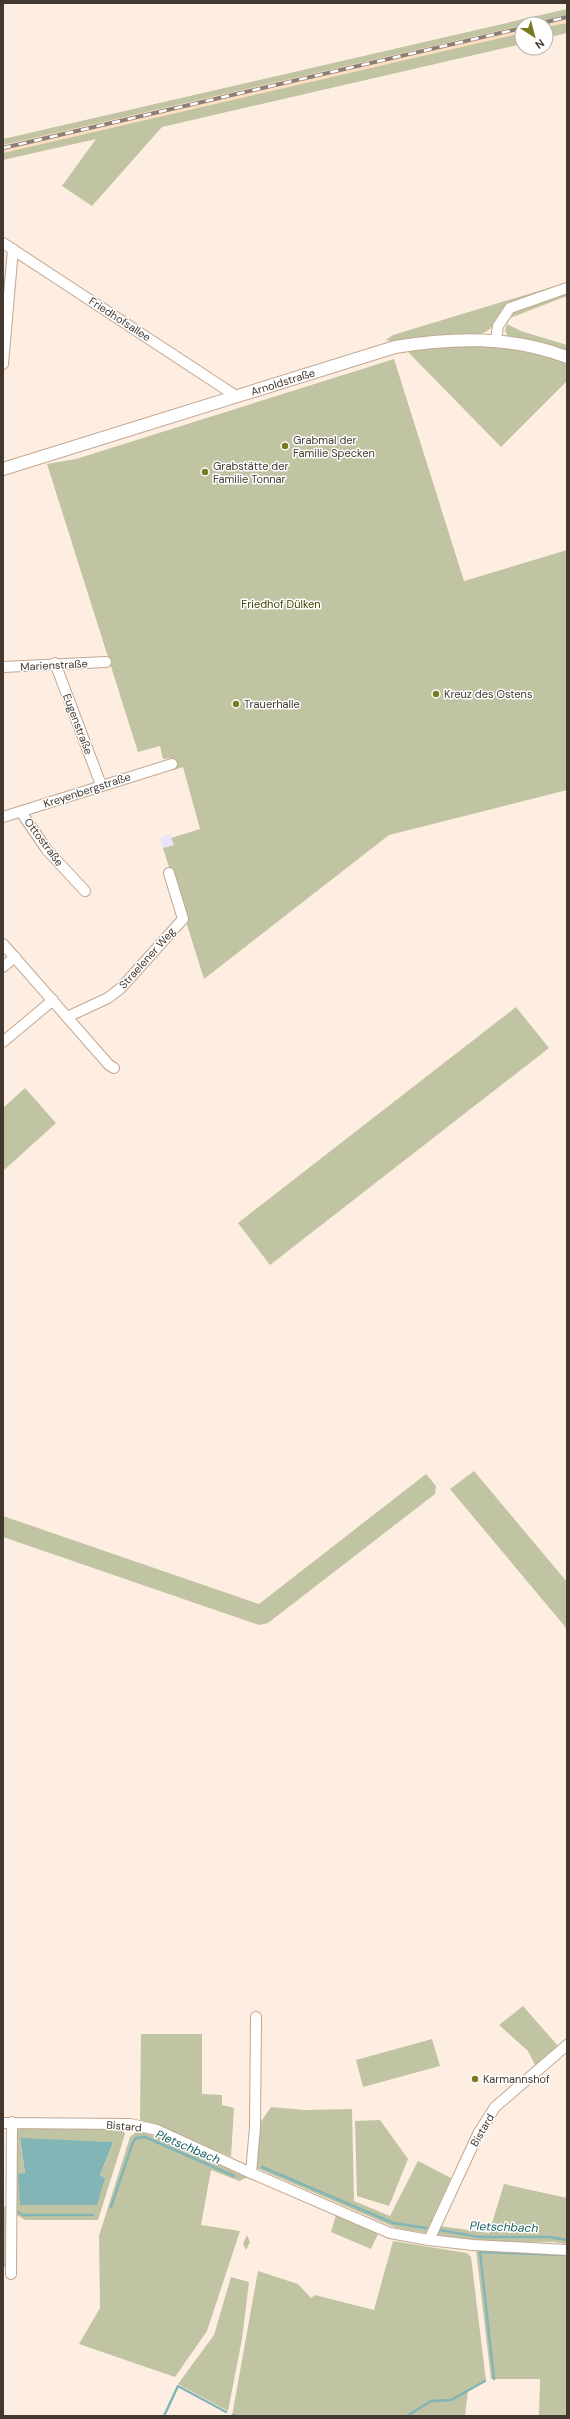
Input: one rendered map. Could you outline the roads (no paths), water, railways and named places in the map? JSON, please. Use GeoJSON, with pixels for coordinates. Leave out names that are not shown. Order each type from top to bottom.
{"type":"FeatureCollection","features":[{"type":"Feature","properties":{"kind":"street","name":"Friedhofsallee"},"geometry":{"type":"LineString","coordinates":[[3,242],[236,396]]}},
{"type":"Feature","properties":{"kind":"street"},"geometry":{"type":"LineString","coordinates":[[3,364],[13,249]]}},
{"type":"Feature","properties":{"kind":"street"},"geometry":{"type":"LineString","coordinates":[[496,340],[498,326],[510,308],[567,288]]}},
{"type":"Feature","properties":{"kind":"street","name":"Arnoldstraße"},"geometry":{"type":"LineString","coordinates":[[3,469],[395,347],[456,339],[496,340],[529,346],[567,357]]}},
{"type":"Feature","properties":{"kind":"street","name":"Marienstraße"},"geometry":{"type":"LineString","coordinates":[[3,667],[55,663],[106,662]]}},
{"type":"Feature","properties":{"kind":"street","name":"Eugenstraße"},"geometry":{"type":"LineString","coordinates":[[55,663],[101,785]]}},
{"type":"Feature","properties":{"kind":"street","name":"Kreyenbergstraße"},"geometry":{"type":"LineString","coordinates":[[3,817],[101,785],[172,764]]}},
{"type":"Feature","properties":{"kind":"street","name":"Ottostraße"},"geometry":{"type":"LineString","coordinates":[[21,812],[47,850],[85,890]]}},
{"type":"Feature","properties":{"kind":"street","name":"Straelener Weg"},"geometry":{"type":"LineString","coordinates":[[67,1017],[108,998],[121,988],[183,919],[169,873]]}},
{"type":"Feature","properties":{"kind":"street"},"geometry":{"type":"LineString","coordinates":[[3,944],[114,1068]]}},
{"type":"Feature","properties":{"kind":"street"},"geometry":{"type":"LineString","coordinates":[[3,967],[15,957]]}},
{"type":"Feature","properties":{"kind":"street"},"geometry":{"type":"LineString","coordinates":[[3,1042],[53,1000]]}},
{"type":"Feature","properties":{"kind":"street"},"geometry":{"type":"LineString","coordinates":[[251,2173],[255,2127],[256,2017]]}},
{"type":"Feature","properties":{"kind":"street","name":"Bistard"},"geometry":{"type":"LineString","coordinates":[[429,2240],[478,2134],[495,2107],[567,2045]]}},
{"type":"Feature","properties":{"kind":"street","name":"Bistard"},"geometry":{"type":"LineString","coordinates":[[11,2274],[8,2123],[130,2124],[157,2130],[251,2173],[390,2233],[429,2240],[567,2250]]}},
{"type":"Feature","properties":{"kind":"water"},"geometry":{"type":"Polygon","coordinates":[[[20,2138],[113,2142],[100,2176],[105,2178],[97,2205],[20,2205],[18,2174],[25,2173],[20,2138]]]}},
{"type":"Feature","properties":{"kind":"waterway","name":"Pletschbach"},"geometry":{"type":"LineString","coordinates":[[111,2207],[133,2142],[136,2138],[145,2137],[234,2176]]}},
{"type":"Feature","properties":{"kind":"waterway","name":"Pletschbach"},"geometry":{"type":"LineString","coordinates":[[262,2167],[393,2223],[426,2228]]}},
{"type":"Feature","properties":{"kind":"waterway","name":"Pletschbach"},"geometry":{"type":"LineString","coordinates":[[14,2210],[23,2215],[93,2215]]}},
{"type":"Feature","properties":{"kind":"waterway","name":"Pletschbach"},"geometry":{"type":"LineString","coordinates":[[440,2230],[479,2237],[549,2237],[567,2240]]}},
{"type":"Feature","properties":{"kind":"waterway"},"geometry":{"type":"LineString","coordinates":[[494,2379],[480,2252],[567,2255]]}},
{"type":"Feature","properties":{"kind":"waterway"},"geometry":{"type":"LineString","coordinates":[[407,2416],[431,2401],[451,2400],[485,2381]]}},
{"type":"Feature","properties":{"kind":"waterway"},"geometry":{"type":"LineString","coordinates":[[164,2416],[178,2386],[226,2412]]}},
{"type":"Feature","properties":{"kind":"railway"},"geometry":{"type":"LineString","coordinates":[[554,20],[567,17]]}},
{"type":"Feature","properties":{"kind":"railway"},"geometry":{"type":"LineString","coordinates":[[3,148],[514,30]]}},
{"type":"Feature","properties":{"kind":"place","name":"Grabmal der Familie Specken"},"geometry":{"type":"Point","coordinates":[285,446]}},
{"type":"Feature","properties":{"kind":"place","name":"Grabstätte der Familie Tonnar"},"geometry":{"type":"Point","coordinates":[205,472]}},
{"type":"Feature","properties":{"kind":"place","name":"Kreuz des Ostens"},"geometry":{"type":"Point","coordinates":[436,694]}},
{"type":"Feature","properties":{"kind":"place","name":"Trauerhalle"},"geometry":{"type":"Point","coordinates":[236,704]}},
{"type":"Feature","properties":{"kind":"place","name":"Karmannshof"},"geometry":{"type":"Point","coordinates":[475,2079]}},
{"type":"Feature","properties":{"kind":"park label","name":"Friedhof Dülken"},"geometry":{"type":"Point","coordinates":[281,604]}}]}
